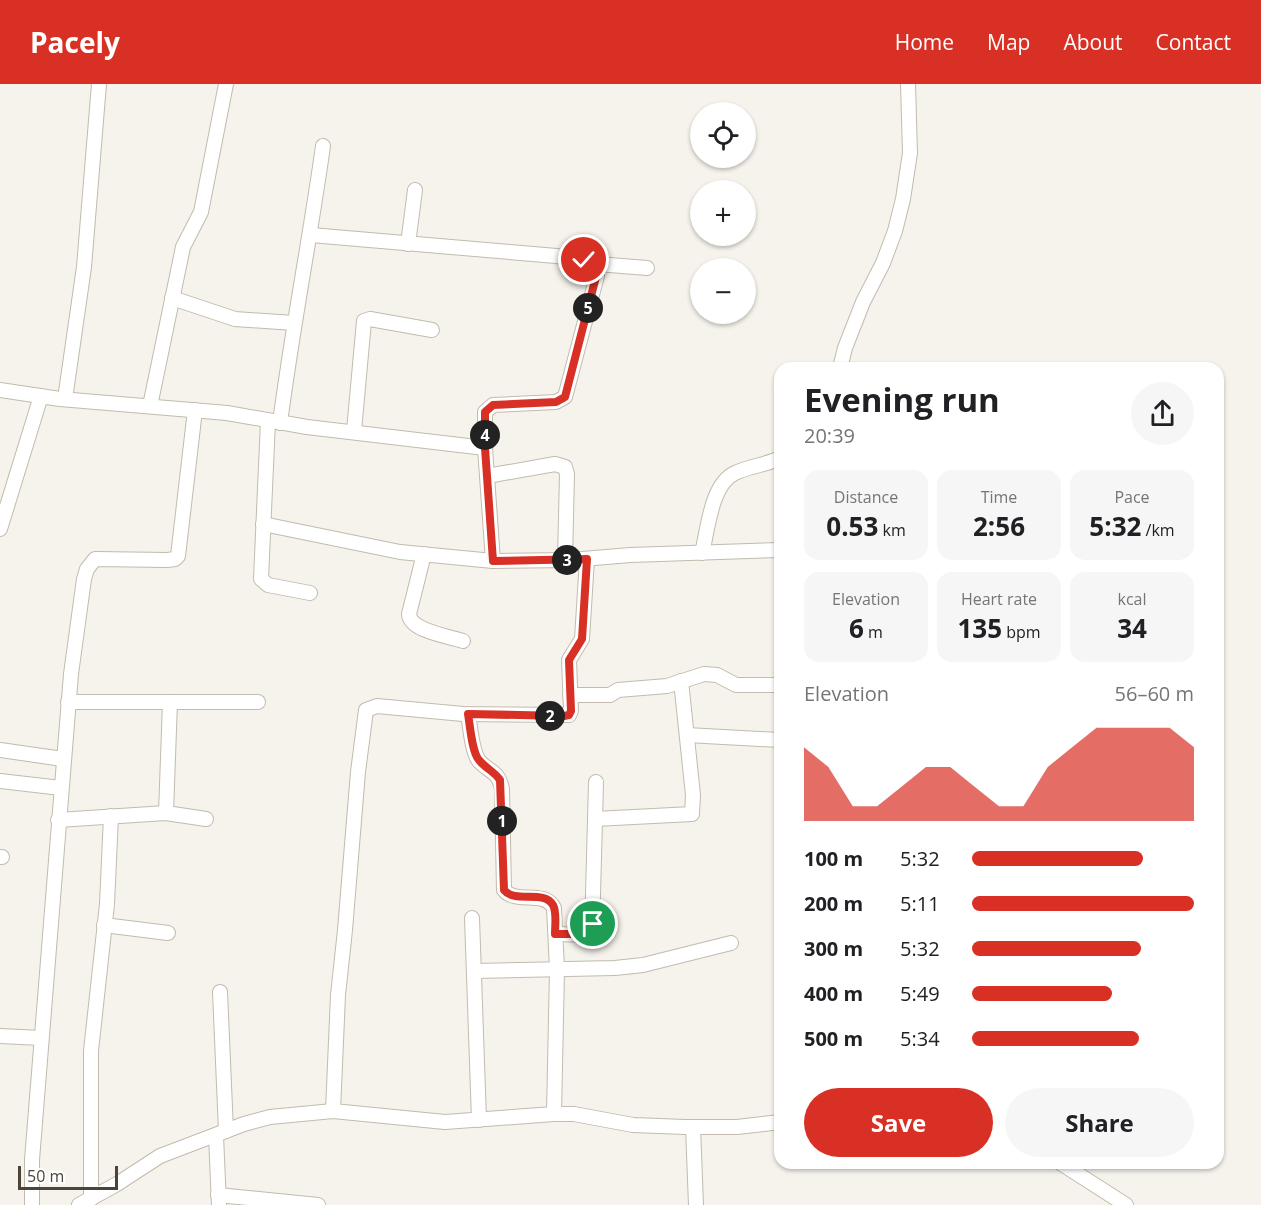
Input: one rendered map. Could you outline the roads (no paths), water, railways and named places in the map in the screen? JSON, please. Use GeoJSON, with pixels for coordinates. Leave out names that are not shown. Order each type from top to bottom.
{"type":"FeatureCollection","features":[{"type":"Feature","properties":{"kind":"street"},"geometry":{"type":"LineString","coordinates":[[65,399],[84,267],[99,84]]}},
{"type":"Feature","properties":{"kind":"street"},"geometry":{"type":"LineString","coordinates":[[150,406],[183,247],[201,212],[226,84]]}},
{"type":"Feature","properties":{"kind":"street"},"geometry":{"type":"LineString","coordinates":[[842,362],[863,302],[883,263],[897,220],[910,153],[908,84]]}},
{"type":"Feature","properties":{"kind":"street"},"geometry":{"type":"LineString","coordinates":[[310,593],[268,585],[261,579],[263,524],[274,422],[311,235],[323,146]]}},
{"type":"Feature","properties":{"kind":"street"},"geometry":{"type":"LineString","coordinates":[[408,244],[415,190]]}},
{"type":"Feature","properties":{"kind":"street"},"geometry":{"type":"LineString","coordinates":[[311,235],[556,256],[597,264],[647,268]]}},
{"type":"Feature","properties":{"kind":"street"},"geometry":{"type":"LineString","coordinates":[[493,561],[485,448],[485,412],[493,405],[556,402],[565,397],[597,276],[597,264]]}},
{"type":"Feature","properties":{"kind":"street"},"geometry":{"type":"LineString","coordinates":[[172,298],[235,319],[294,323]]}},
{"type":"Feature","properties":{"kind":"street"},"geometry":{"type":"LineString","coordinates":[[354,431],[364,321],[370,319],[432,330]]}},
{"type":"Feature","properties":{"kind":"street"},"geometry":{"type":"LineString","coordinates":[[0,390],[65,399],[195,410],[485,448]]}},
{"type":"Feature","properties":{"kind":"street"},"geometry":{"type":"LineString","coordinates":[[0,529],[41,396]]}},
{"type":"Feature","properties":{"kind":"street"},"geometry":{"type":"LineString","coordinates":[[32,1205],[32,1160],[63,759],[84,579],[90,563],[95,559],[167,560],[176,559],[178,556],[195,410]]}},
{"type":"Feature","properties":{"kind":"street"},"geometry":{"type":"LineString","coordinates":[[702,553],[716,495],[722,484],[732,474],[774,460]]}},
{"type":"Feature","properties":{"kind":"street"},"geometry":{"type":"LineString","coordinates":[[487,476],[555,464],[565,467],[567,474],[565,560]]}},
{"type":"Feature","properties":{"kind":"street"},"geometry":{"type":"LineString","coordinates":[[263,524],[357,544],[493,561],[774,550]]}},
{"type":"Feature","properties":{"kind":"street"},"geometry":{"type":"LineString","coordinates":[[424,554],[410,619],[413,625],[464,641]]}},
{"type":"Feature","properties":{"kind":"street"},"geometry":{"type":"LineString","coordinates":[[333,1111],[338,995],[358,772],[366,710],[377,706],[468,714],[569,715],[571,711],[569,660],[582,639],[587,559]]}},
{"type":"Feature","properties":{"kind":"street"},"geometry":{"type":"LineString","coordinates":[[570,695],[610,695],[622,689],[667,686],[694,675],[710,674],[736,685],[774,685]]}},
{"type":"Feature","properties":{"kind":"street"},"geometry":{"type":"LineString","coordinates":[[595,819],[692,814],[693,795],[681,681]]}},
{"type":"Feature","properties":{"kind":"street"},"geometry":{"type":"LineString","coordinates":[[68,702],[258,702]]}},
{"type":"Feature","properties":{"kind":"street"},"geometry":{"type":"LineString","coordinates":[[166,813],[170,702]]}},
{"type":"Feature","properties":{"kind":"street"},"geometry":{"type":"LineString","coordinates":[[468,714],[475,754],[500,780],[504,890],[511,896],[545,899],[552,902],[555,908],[557,969],[555,1113]]}},
{"type":"Feature","properties":{"kind":"street"},"geometry":{"type":"LineString","coordinates":[[687,735],[774,741]]}},
{"type":"Feature","properties":{"kind":"street"},"geometry":{"type":"LineString","coordinates":[[0,750],[63,759]]}},
{"type":"Feature","properties":{"kind":"street"},"geometry":{"type":"LineString","coordinates":[[0,782],[61,788]]}},
{"type":"Feature","properties":{"kind":"street"},"geometry":{"type":"LineString","coordinates":[[555,934],[588,935],[592,932],[596,782]]}},
{"type":"Feature","properties":{"kind":"street"},"geometry":{"type":"LineString","coordinates":[[58,820],[166,813],[206,819]]}},
{"type":"Feature","properties":{"kind":"street"},"geometry":{"type":"LineString","coordinates":[[85,1202],[91,1051],[104,925],[111,816]]}},
{"type":"Feature","properties":{"kind":"street"},"geometry":{"type":"LineString","coordinates":[[472,918],[479,1120]]}},
{"type":"Feature","properties":{"kind":"street"},"geometry":{"type":"LineString","coordinates":[[104,925],[168,933]]}},
{"type":"Feature","properties":{"kind":"street"},"geometry":{"type":"LineString","coordinates":[[474,971],[643,965],[731,943]]}},
{"type":"Feature","properties":{"kind":"street"},"geometry":{"type":"LineString","coordinates":[[220,992],[219,1200],[318,1205]]}},
{"type":"Feature","properties":{"kind":"street"},"geometry":{"type":"LineString","coordinates":[[0,1036],[41,1038]]}},
{"type":"Feature","properties":{"kind":"street"},"geometry":{"type":"LineString","coordinates":[[85,1202],[160,1156],[270,1117],[333,1111],[414,1121],[445,1122],[555,1113],[574,1114],[633,1125],[737,1127],[774,1123]]}},
{"type":"Feature","properties":{"kind":"street"},"geometry":{"type":"LineString","coordinates":[[693,1127],[696,1205]]}},
{"type":"Feature","properties":{"kind":"street"},"geometry":{"type":"LineString","coordinates":[[1070,1169],[1126,1205]]}}]}
